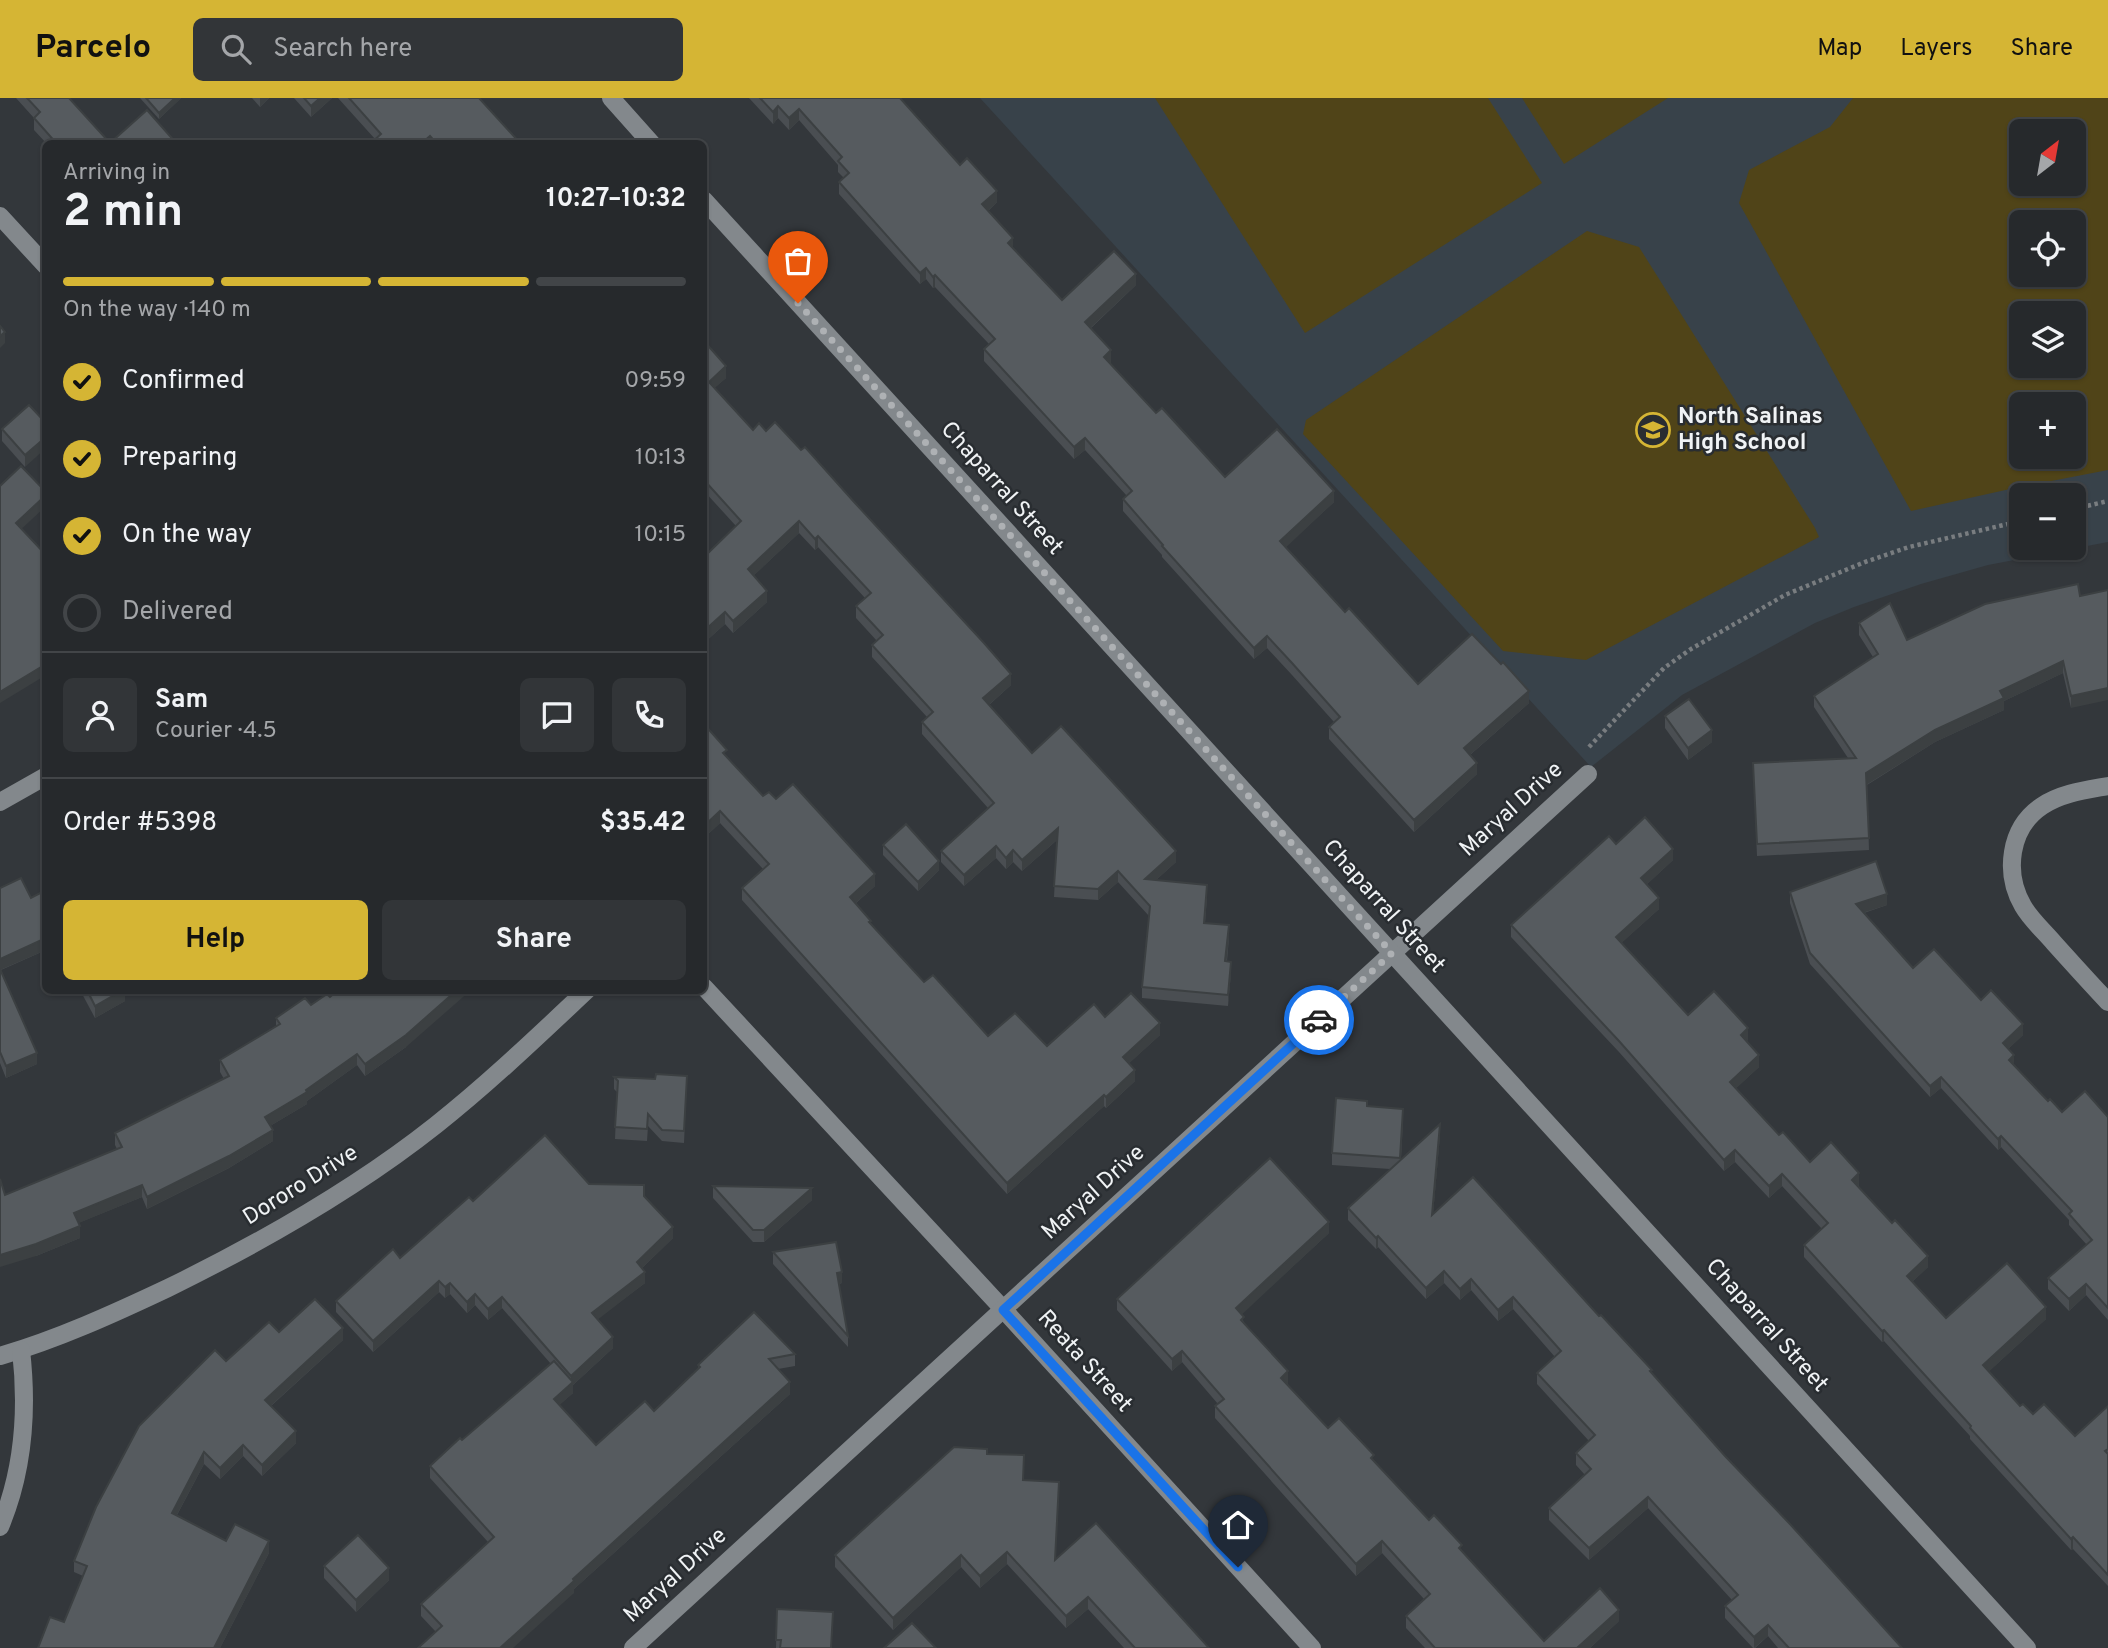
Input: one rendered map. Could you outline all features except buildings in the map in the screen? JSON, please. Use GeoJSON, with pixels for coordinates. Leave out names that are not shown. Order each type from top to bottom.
{"type":"FeatureCollection","features":[{"type":"Feature","properties":{"kind":"street"},"geometry":{"type":"LineString","coordinates":[[611,98],[648,140]]}},
{"type":"Feature","properties":{"kind":"street","name":"Chaparral Street"},"geometry":{"type":"LineString","coordinates":[[707,203],[2027,1648]]}},
{"type":"Feature","properties":{"kind":"street"},"geometry":{"type":"LineString","coordinates":[[0,216],[42,262]]}},
{"type":"Feature","properties":{"kind":"street","name":"Maryal Drive"},"geometry":{"type":"LineString","coordinates":[[633,1648],[1588,774]]}},
{"type":"Feature","properties":{"kind":"street"},"geometry":{"type":"LineString","coordinates":[[0,802],[42,778]]}},
{"type":"Feature","properties":{"kind":"street"},"geometry":{"type":"LineString","coordinates":[[2108,786],[2072,793],[2041,806],[2023,826],[2011,853],[2012,877],[2023,906],[2108,1002]]}},
{"type":"Feature","properties":{"kind":"street","name":"Reata Street"},"geometry":{"type":"LineString","coordinates":[[707,990],[1312,1648]]}},
{"type":"Feature","properties":{"kind":"street","name":"Dororo Drive"},"geometry":{"type":"LineString","coordinates":[[0,1356],[83,1327],[128,1307],[259,1242],[310,1212],[435,1126],[481,1088],[583,994]]}},
{"type":"Feature","properties":{"kind":"street"},"geometry":{"type":"LineString","coordinates":[[0,1527],[16,1484],[20,1461],[25,1409],[21,1350]]}},
{"type":"Feature","properties":{"kind":"path"},"geometry":{"type":"LineString","coordinates":[[2086,506],[2108,500]]}},
{"type":"Feature","properties":{"kind":"path"},"geometry":{"type":"LineString","coordinates":[[1588,774],[1585,752],[1656,676],[1691,649],[1785,595],[1865,562],[1939,539],[2009,524]]}},
{"type":"Feature","properties":{"kind":"shaded area","name":"North Salinas High School"},"geometry":{"type":"Polygon","coordinates":[[[980,98],[2108,98],[2108,542],[2086,546],[2086,483],[2009,483],[2009,560],[2014,560],[1921,584],[1854,607],[1815,623],[1682,695],[1591,767],[980,98]]]}},
{"type":"Feature","properties":{"kind":"shaded area"},"geometry":{"type":"Polygon","coordinates":[[[1155,98],[1488,98],[1542,183],[1305,333],[1155,98]]]}},
{"type":"Feature","properties":{"kind":"shaded area"},"geometry":{"type":"Polygon","coordinates":[[[1522,98],[1668,98],[1564,164],[1522,98]]]}},
{"type":"Feature","properties":{"kind":"shaded area"},"geometry":{"type":"Polygon","coordinates":[[[1853,98],[2108,98],[2108,470],[2041,483],[2009,483],[2009,489],[1911,511],[1739,203],[1749,170],[1830,127],[1853,98]]]}},
{"type":"Feature","properties":{"kind":"shaded area"},"geometry":{"type":"Polygon","coordinates":[[[1587,231],[1639,247],[1819,537],[1586,660],[1503,651],[1303,434],[1306,420],[1587,231]]]}},
{"type":"Feature","properties":{"kind":"way so far"},"geometry":{"type":"LineString","coordinates":[[798,303],[1392,953],[1319,1020]]}},
{"type":"Feature","properties":{"kind":"place","name":"North Salinas High School"},"geometry":{"type":"Point","coordinates":[1653,430]}},
{"type":"Feature","properties":{"kind":"route"},"geometry":{"type":"LineString","coordinates":[[1238,1567],[1003,1310],[1319,1020]]}}]}
